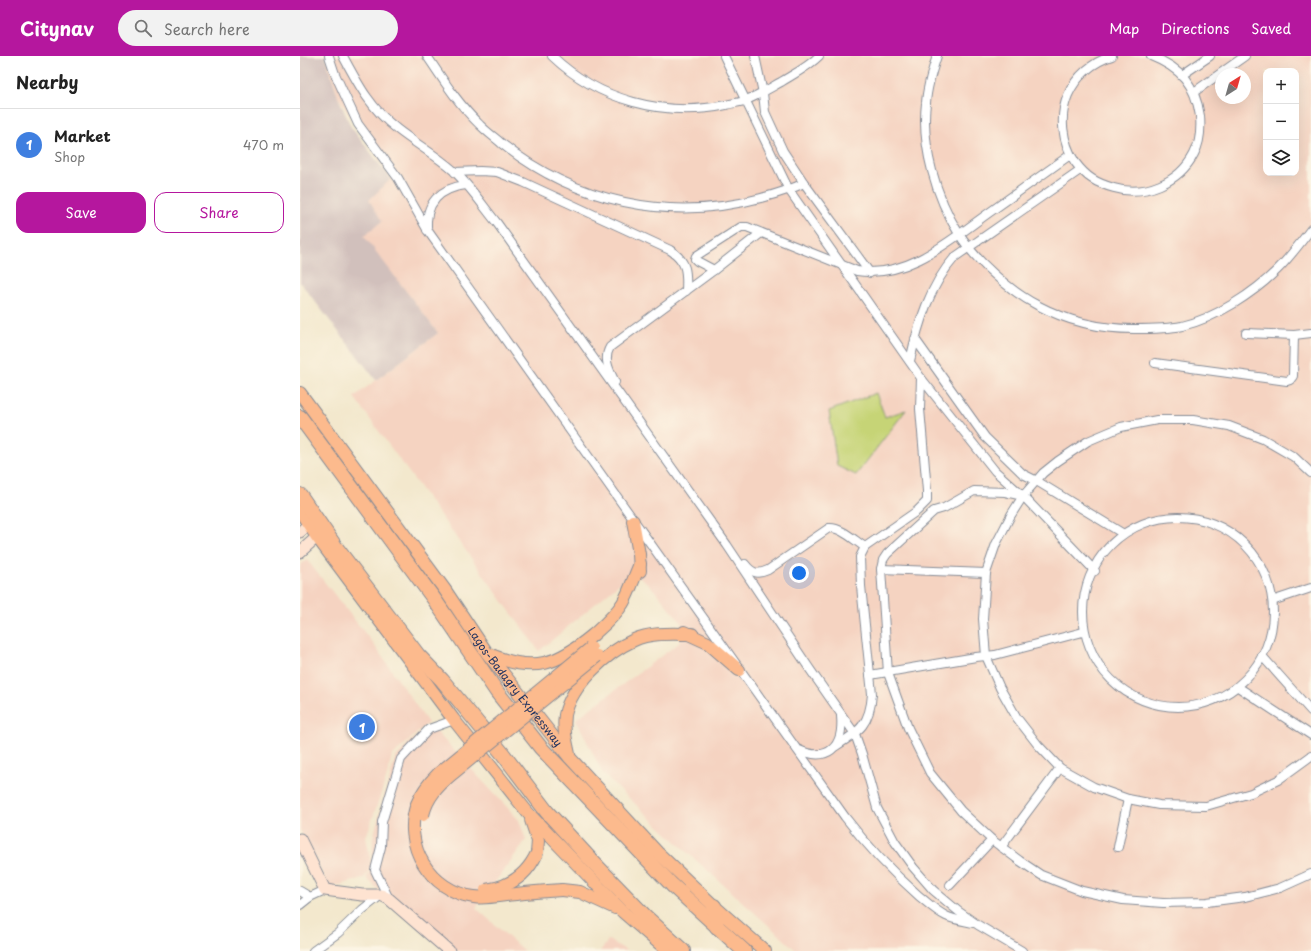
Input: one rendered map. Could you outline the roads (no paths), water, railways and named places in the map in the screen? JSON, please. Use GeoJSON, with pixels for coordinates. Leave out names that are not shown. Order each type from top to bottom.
{"type":"FeatureCollection","features":[{"type":"Feature","properties":{"kind":"highway","name":"Lagos-Badagry Expressway"},"geometry":{"type":"LineString","coordinates":[[300,417],[434,600],[497,692],[541,748],[672,885],[716,927],[744,951]]}},
{"type":"Feature","properties":{"kind":"highway"},"geometry":{"type":"LineString","coordinates":[[300,496],[335,546],[418,655],[442,680],[503,754],[547,812],[592,862],[641,912],[683,951]]}},
{"type":"Feature","properties":{"kind":"highway"},"geometry":{"type":"LineString","coordinates":[[714,906],[716,927]]}},
{"type":"Feature","properties":{"kind":"main road","name":"Lagos-Badagry Expressway"},"geometry":{"type":"LineString","coordinates":[[300,393],[445,590],[487,653],[570,758],[657,852],[714,906],[765,951]]}},
{"type":"Feature","properties":{"kind":"main road"},"geometry":{"type":"LineString","coordinates":[[300,511],[310,524],[317,537],[454,720],[528,813],[623,912],[668,951]]}},
{"type":"Feature","properties":{"kind":"main road"},"geometry":{"type":"LineString","coordinates":[[528,813],[538,841],[538,853],[530,867],[522,876],[507,885],[496,889],[485,890],[466,888],[446,878],[436,870],[430,861],[421,839],[421,828],[425,808],[434,791],[594,652],[629,609],[638,589],[640,564],[633,521]]}},
{"type":"Feature","properties":{"kind":"main road"},"geometry":{"type":"LineString","coordinates":[[300,532],[310,524]]}},
{"type":"Feature","properties":{"kind":"main road"},"geometry":{"type":"LineString","coordinates":[[300,552],[317,537]]}},
{"type":"Feature","properties":{"kind":"main road"},"geometry":{"type":"LineString","coordinates":[[487,653],[510,663],[531,665],[543,664],[555,660],[574,650],[607,623],[617,612],[628,595],[640,564]]}},
{"type":"Feature","properties":{"kind":"main road"},"geometry":{"type":"LineString","coordinates":[[623,912],[588,895],[572,890],[486,898],[466,896],[449,889],[431,875],[416,851],[414,840],[414,815],[421,795],[428,784],[438,774],[594,652],[618,641],[630,633],[655,627],[679,630],[692,634],[708,643],[739,670]]}},
{"type":"Feature","properties":{"kind":"main road"},"geometry":{"type":"LineString","coordinates":[[570,758],[565,733],[566,714],[574,694],[589,674],[612,653],[634,640],[663,634],[692,634]]}},
{"type":"Feature","properties":{"kind":"main road"},"geometry":{"type":"LineString","coordinates":[[300,839],[325,890],[385,897],[449,951]]}},
{"type":"Feature","properties":{"kind":"street"},"geometry":{"type":"LineString","coordinates":[[329,56],[335,74],[358,124],[398,178],[428,231],[739,670],[862,839],[906,884],[929,904],[947,917],[978,924]]}},
{"type":"Feature","properties":{"kind":"street"},"geometry":{"type":"LineString","coordinates":[[343,56],[362,91],[381,116],[455,172],[496,223],[727,545],[855,734],[877,808],[896,842],[913,867],[933,890],[978,924],[1022,951]]}},
{"type":"Feature","properties":{"kind":"street"},"geometry":{"type":"LineString","coordinates":[[427,56],[450,91],[481,126],[514,153],[550,176],[594,194],[636,205],[676,209],[713,207],[733,204],[789,190],[804,183]]}},
{"type":"Feature","properties":{"kind":"street"},"geometry":{"type":"LineString","coordinates":[[552,56],[572,73],[589,84],[629,102],[672,109],[692,110],[713,108],[745,101],[763,93],[798,72],[818,56]]}},
{"type":"Feature","properties":{"kind":"street"},"geometry":{"type":"LineString","coordinates":[[724,56],[789,190],[910,361],[920,378],[995,470],[1023,496],[1095,571]]}},
{"type":"Feature","properties":{"kind":"street"},"geometry":{"type":"LineString","coordinates":[[755,56],[763,93],[765,112],[783,151],[804,183],[870,273]]}},
{"type":"Feature","properties":{"kind":"street"},"geometry":{"type":"LineString","coordinates":[[937,56],[932,70],[926,104],[926,138],[931,167],[941,199],[959,234],[969,247],[1010,288],[1037,305],[1065,318],[1096,326],[1125,329],[1154,329],[1182,326],[1204,318],[1231,305],[1256,288],[1279,268],[1311,229]]}},
{"type":"Feature","properties":{"kind":"street"},"geometry":{"type":"LineString","coordinates":[[1112,56],[1098,62],[1082,74],[1075,83],[1068,95],[1062,122],[1064,138],[1070,155],[1080,170],[1098,184],[1123,191],[1149,190],[1169,181],[1183,168],[1194,154],[1198,140],[1201,124],[1198,103],[1194,92],[1182,75],[1164,61],[1151,56]]}},
{"type":"Feature","properties":{"kind":"street"},"geometry":{"type":"LineString","coordinates":[[1182,75],[1210,56]]}},
{"type":"Feature","properties":{"kind":"street"},"geometry":{"type":"LineString","coordinates":[[1194,92],[1245,56]]}},
{"type":"Feature","properties":{"kind":"street"},"geometry":{"type":"LineString","coordinates":[[714,270],[697,261],[695,259],[696,256],[741,227],[747,227],[857,271],[870,273],[884,272],[918,260],[933,252],[1070,155]]}},
{"type":"Feature","properties":{"kind":"street"},"geometry":{"type":"LineString","coordinates":[[910,361],[915,339],[926,306],[943,273],[955,257],[1080,170]]}},
{"type":"Feature","properties":{"kind":"street"},"geometry":{"type":"LineString","coordinates":[[455,172],[497,172],[523,182],[670,250],[680,258],[685,268],[686,291]]}},
{"type":"Feature","properties":{"kind":"street"},"geometry":{"type":"LineString","coordinates":[[428,231],[427,216],[429,209],[437,198],[449,189],[466,186]]}},
{"type":"Feature","properties":{"kind":"street"},"geometry":{"type":"LineString","coordinates":[[621,396],[606,363],[607,352],[610,347],[762,233]]}},
{"type":"Feature","properties":{"kind":"street"},"geometry":{"type":"LineString","coordinates":[[1246,333],[1294,335],[1311,333]]}},
{"type":"Feature","properties":{"kind":"street"},"geometry":{"type":"LineString","coordinates":[[1155,363],[1287,381],[1293,376],[1294,335]]}},
{"type":"Feature","properties":{"kind":"street"},"geometry":{"type":"LineString","coordinates":[[915,339],[985,437],[1022,474],[1035,480],[1122,533]]}},
{"type":"Feature","properties":{"kind":"street"},"geometry":{"type":"LineString","coordinates":[[796,748],[813,755],[827,752],[855,734],[865,721],[871,704],[872,694],[859,563],[865,547],[917,511],[927,502],[920,409],[920,378]]}},
{"type":"Feature","properties":{"kind":"street"},"geometry":{"type":"LineString","coordinates":[[1311,473],[1294,457],[1263,439],[1229,426],[1193,420],[1157,420],[1122,427],[1088,441],[1058,461],[1035,480],[1011,515],[996,544],[986,573],[983,620],[986,656],[1000,688],[1016,718],[1038,745],[1060,768],[1094,786],[1128,799],[1159,805],[1206,806],[1250,793],[1278,780],[1311,756]]}},
{"type":"Feature","properties":{"kind":"street"},"geometry":{"type":"LineString","coordinates":[[1023,496],[1005,492],[974,491],[944,508],[934,511],[887,554],[883,560],[881,569],[888,673],[908,728],[930,773],[961,811],[1001,847],[1041,875],[1082,891],[1123,900],[1163,903],[1207,902],[1245,897],[1280,888],[1311,874]]}},
{"type":"Feature","properties":{"kind":"street"},"geometry":{"type":"LineString","coordinates":[[1175,516],[1203,519],[1229,531],[1250,549],[1265,573],[1275,600],[1274,616],[1270,635],[1262,656],[1238,687],[1204,705],[1165,708],[1147,703],[1128,694],[1099,668],[1089,650],[1083,632],[1081,604],[1095,571],[1122,533],[1147,520],[1175,516]]}},
{"type":"Feature","properties":{"kind":"street"},"geometry":{"type":"LineString","coordinates":[[727,545],[750,571],[761,573],[768,570],[829,528],[839,530],[865,547]]}},
{"type":"Feature","properties":{"kind":"street"},"geometry":{"type":"LineString","coordinates":[[881,569],[986,573]]}},
{"type":"Feature","properties":{"kind":"street"},"geometry":{"type":"LineString","coordinates":[[1275,600],[1311,588]]}},
{"type":"Feature","properties":{"kind":"street"},"geometry":{"type":"LineString","coordinates":[[870,675],[995,655],[1083,632]]}},
{"type":"Feature","properties":{"kind":"street"},"geometry":{"type":"LineString","coordinates":[[1262,656],[1311,711]]}},
{"type":"Feature","properties":{"kind":"street"},"geometry":{"type":"LineString","coordinates":[[1238,687],[1311,735]]}},
{"type":"Feature","properties":{"kind":"street"},"geometry":{"type":"LineString","coordinates":[[836,746],[841,732],[841,714]]}},
{"type":"Feature","properties":{"kind":"street"},"geometry":{"type":"LineString","coordinates":[[313,951],[338,933],[362,910],[385,897],[375,870],[381,847],[382,822],[401,759],[429,729],[454,720]]}},
{"type":"Feature","properties":{"kind":"street"},"geometry":{"type":"LineString","coordinates":[[1001,847],[1060,768]]}},
{"type":"Feature","properties":{"kind":"street"},"geometry":{"type":"LineString","coordinates":[[1118,847],[1128,799]]}},
{"type":"Feature","properties":{"kind":"street"},"geometry":{"type":"LineString","coordinates":[[950,885],[992,840]]}},
{"type":"Feature","properties":{"kind":"street"},"geometry":{"type":"LineString","coordinates":[[300,905],[310,897],[325,890]]}},
{"type":"Feature","properties":{"kind":"street"},"geometry":{"type":"LineString","coordinates":[[300,891],[310,897]]}},
{"type":"Feature","properties":{"kind":"place","name":"Market"},"geometry":{"type":"Point","coordinates":[362,727]}}]}
